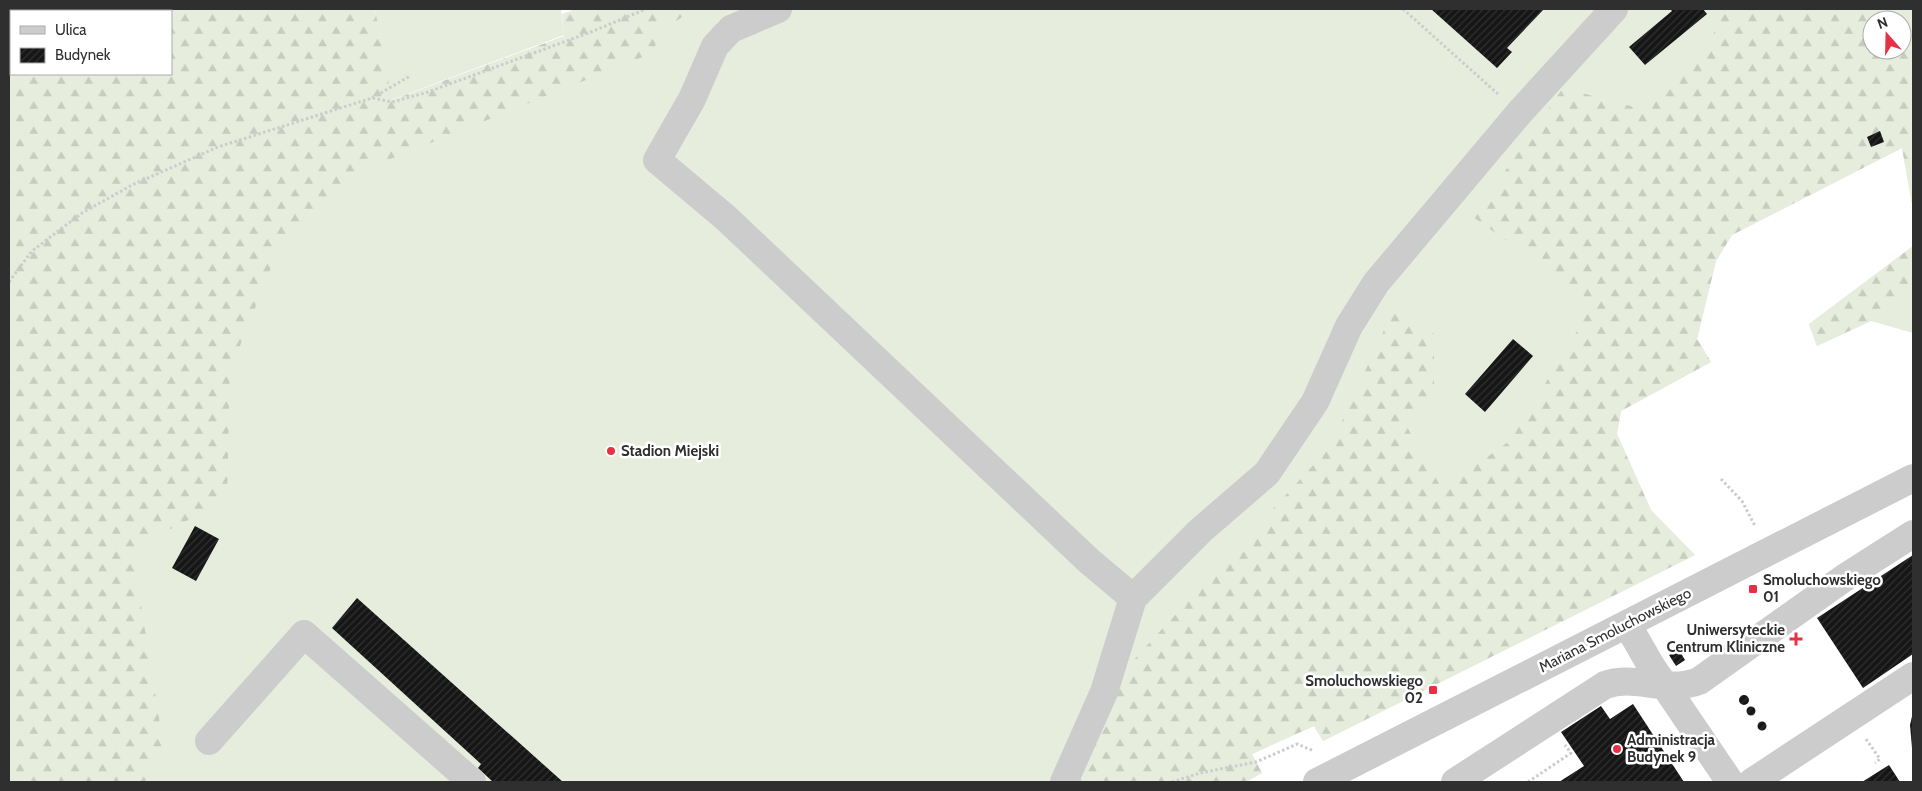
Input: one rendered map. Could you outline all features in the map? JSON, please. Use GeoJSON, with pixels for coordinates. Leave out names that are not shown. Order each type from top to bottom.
{"type":"FeatureCollection","features":[{"type":"Feature","properties":{"kind":"street"},"geometry":{"type":"LineString","coordinates":[[778,9],[731,29],[715,46],[692,98],[657,160],[726,218],[1082,554],[1133,598]]}},
{"type":"Feature","properties":{"kind":"street"},"geometry":{"type":"LineString","coordinates":[[1064,782],[1104,692],[1133,598],[1200,531],[1267,473],[1315,402],[1349,326],[1376,283],[1520,112],[1614,9]]}},
{"type":"Feature","properties":{"kind":"street","name":"Mariana Smoluchowskiego"},"geometry":{"type":"LineString","coordinates":[[1317,782],[1913,478]]}},
{"type":"Feature","properties":{"kind":"street"},"geometry":{"type":"LineString","coordinates":[[1455,782],[1605,685],[1620,682],[1685,686],[1699,681],[1847,576],[1913,534]]}},
{"type":"Feature","properties":{"kind":"street"},"geometry":{"type":"LineString","coordinates":[[1627,624],[1650,664],[1730,782]]}},
{"type":"Feature","properties":{"kind":"street"},"geometry":{"type":"LineString","coordinates":[[209,741],[304,634],[472,782]]}},
{"type":"Feature","properties":{"kind":"street"},"geometry":{"type":"LineString","coordinates":[[1752,782],[1913,676]]}},
{"type":"Feature","properties":{"kind":"path"},"geometry":{"type":"LineString","coordinates":[[372,98],[392,102],[425,93],[590,32],[646,9]]}},
{"type":"Feature","properties":{"kind":"path"},"geometry":{"type":"LineString","coordinates":[[1402,9],[1520,112]]}},
{"type":"Feature","properties":{"kind":"path"},"geometry":{"type":"LineString","coordinates":[[9,282],[32,251],[82,213],[132,185],[218,147],[372,98],[410,76]]}},
{"type":"Feature","properties":{"kind":"path"},"geometry":{"type":"LineString","coordinates":[[1721,479],[1742,501],[1752,522]]}},
{"type":"Feature","properties":{"kind":"path"},"geometry":{"type":"LineString","coordinates":[[1172,782],[1200,773],[1256,762],[1297,744],[1316,752]]}},
{"type":"Feature","properties":{"kind":"green space"},"geometry":{"type":"Polygon","coordinates":[[[9,9],[375,9],[392,100],[564,36],[562,14],[575,9],[687,9],[681,18],[656,33],[655,52],[361,171],[276,255],[230,371],[227,501],[132,548],[163,743],[145,782],[9,782],[9,9]]]}},
{"type":"Feature","properties":{"kind":"green space"},"geometry":{"type":"Polygon","coordinates":[[[375,9],[561,9],[564,35],[391,100],[375,9]]]}},
{"type":"Feature","properties":{"kind":"green space"},"geometry":{"type":"Polygon","coordinates":[[[669,9],[1913,9],[1913,209],[1902,148],[1732,235],[1716,261],[1697,339],[1711,362],[1621,411],[1617,434],[1651,510],[1695,555],[1323,741],[1314,726],[1252,754],[1262,773],[1246,782],[9,782],[9,368],[134,230],[669,9]]]}},
{"type":"Feature","properties":{"kind":"green space"},"geometry":{"type":"Polygon","coordinates":[[[1719,9],[1913,9],[1913,209],[1902,148],[1732,235],[1716,261],[1697,339],[1711,362],[1621,411],[1617,434],[1651,510],[1695,555],[1323,741],[1314,726],[1252,754],[1262,773],[1246,782],[1064,782],[1104,692],[1330,447],[1396,304],[1434,334],[1434,390],[1402,418],[1442,489],[1511,440],[1594,303],[1473,217],[1563,88],[1634,107],[1710,51],[1719,9]]]}},
{"type":"Feature","properties":{"kind":"green space"},"geometry":{"type":"Polygon","coordinates":[[[1913,246],[1913,333],[1871,321],[1817,346],[1809,324],[1913,246]]]}},
{"type":"Feature","properties":{"kind":"green space"},"geometry":{"type":"Polygon","coordinates":[[[1913,246],[1913,295],[1888,304],[1874,315],[1871,321],[1817,346],[1809,324],[1913,246]]]}},
{"type":"Feature","properties":{"kind":"building"},"geometry":{"type":"Polygon","coordinates":[[[1431,9],[1544,9],[1507,48],[1512,52],[1497,68],[1431,9]]]}},
{"type":"Feature","properties":{"kind":"building"},"geometry":{"type":"Polygon","coordinates":[[[1670,9],[1703,9],[1707,14],[1645,65],[1629,47],[1672,11],[1670,9]]]}},
{"type":"Feature","properties":{"kind":"building"},"geometry":{"type":"Polygon","coordinates":[[[1880,131],[1884,142],[1871,147],[1867,137],[1880,131]]]}},
{"type":"Feature","properties":{"kind":"building"},"geometry":{"type":"Polygon","coordinates":[[[1513,339],[1533,356],[1485,412],[1465,394],[1513,339]]]}},
{"type":"Feature","properties":{"kind":"building"},"geometry":{"type":"Polygon","coordinates":[[[195,526],[219,539],[196,581],[172,568],[195,526]]]}},
{"type":"Feature","properties":{"kind":"building"},"geometry":{"type":"Polygon","coordinates":[[[1913,555],[1913,654],[1863,688],[1817,618],[1913,555]]]}},
{"type":"Feature","properties":{"kind":"building"},"geometry":{"type":"Polygon","coordinates":[[[357,598],[563,782],[493,782],[478,768],[481,764],[332,628],[357,598]]]}},
{"type":"Feature","properties":{"kind":"building"},"geometry":{"type":"Polygon","coordinates":[[[1679,650],[1685,660],[1676,666],[1669,655],[1679,650]]]}},
{"type":"Feature","properties":{"kind":"building"},"geometry":{"type":"Polygon","coordinates":[[[1744,695],[1749,700],[1744,705],[1739,700],[1744,695]]]}},
{"type":"Feature","properties":{"kind":"building","name":"Administracja Budynek 9"},"geometry":{"type":"Polygon","coordinates":[[[1633,704],[1684,782],[1559,782],[1584,766],[1561,732],[1601,706],[1610,719],[1633,704]]]}},
{"type":"Feature","properties":{"kind":"building"},"geometry":{"type":"Polygon","coordinates":[[[1751,707],[1755,711],[1751,715],[1747,711],[1751,707]]]}},
{"type":"Feature","properties":{"kind":"building"},"geometry":{"type":"Polygon","coordinates":[[[1913,712],[1913,748],[1912,748],[1910,725],[1913,712]]]}},
{"type":"Feature","properties":{"kind":"building"},"geometry":{"type":"Polygon","coordinates":[[[1762,722],[1766,726],[1762,730],[1758,726],[1762,722]]]}},
{"type":"Feature","properties":{"kind":"building"},"geometry":{"type":"Polygon","coordinates":[[[1889,765],[1900,782],[1862,782],[1889,765]]]}},
{"type":"Feature","properties":{"kind":"place","name":"Stadion Miejski"},"geometry":{"type":"Point","coordinates":[611,451]}},
{"type":"Feature","properties":{"kind":"place","name":"Smoluchowskiego 01"},"geometry":{"type":"Point","coordinates":[1753,589]}},
{"type":"Feature","properties":{"kind":"place","name":"Uniwersyteckie Centrum Kliniczne"},"geometry":{"type":"Point","coordinates":[1796,639]}},
{"type":"Feature","properties":{"kind":"place","name":"Smoluchowskiego 02"},"geometry":{"type":"Point","coordinates":[1433,690]}},
{"type":"Feature","properties":{"kind":"place","name":"Administracja Budynek 9"},"geometry":{"type":"Point","coordinates":[1617,749]}}]}
